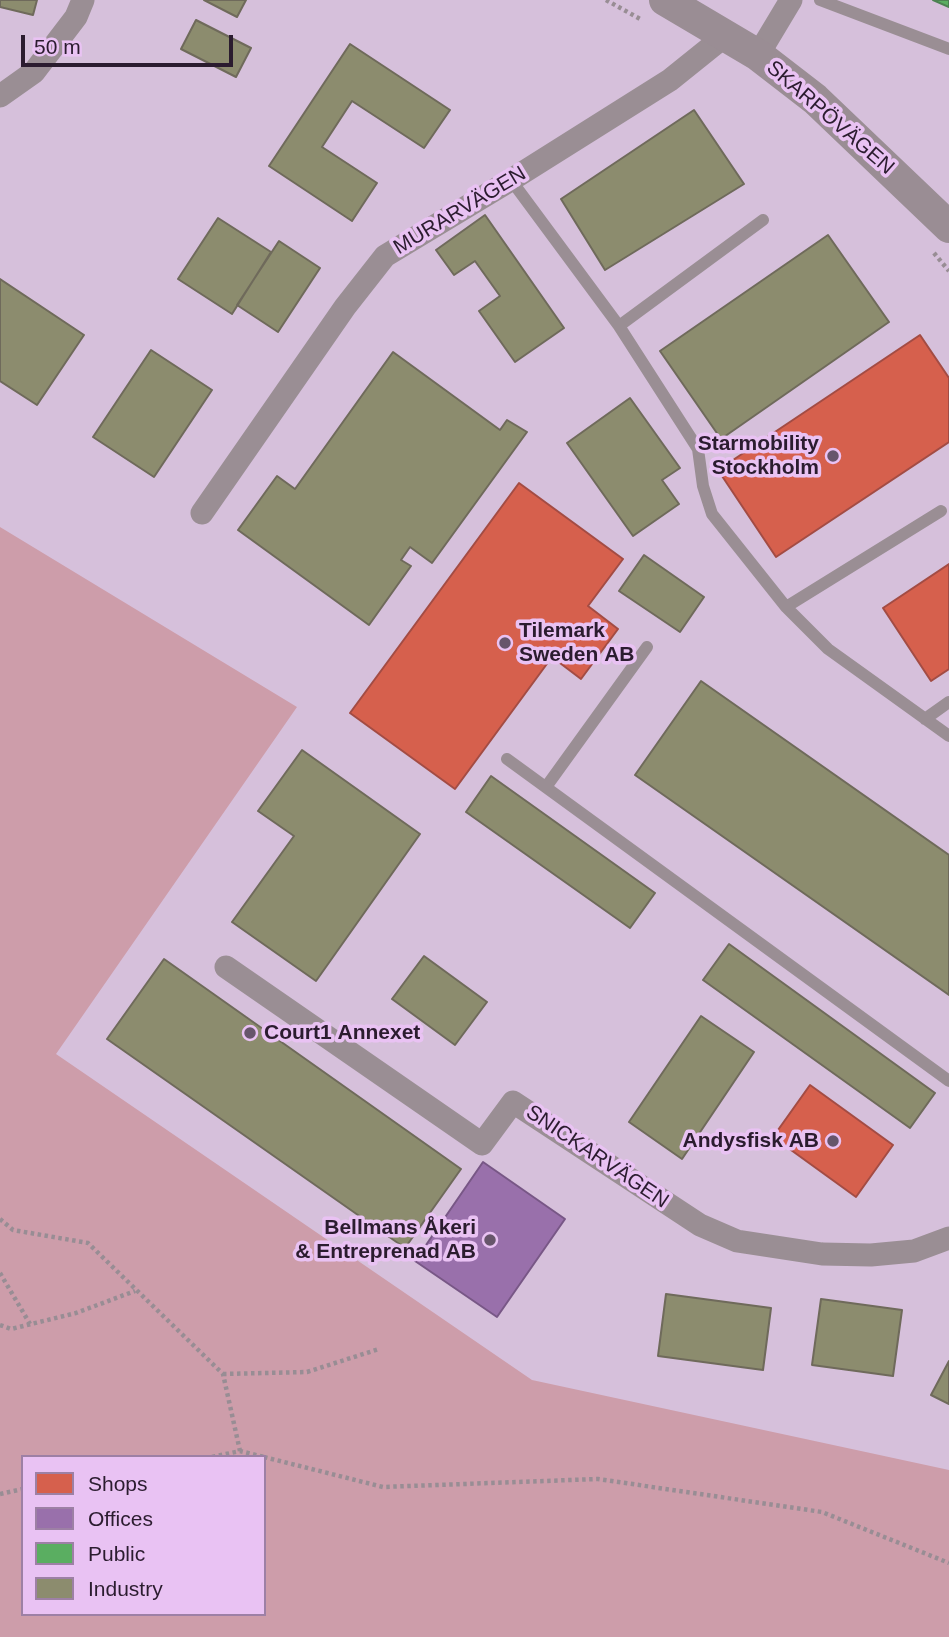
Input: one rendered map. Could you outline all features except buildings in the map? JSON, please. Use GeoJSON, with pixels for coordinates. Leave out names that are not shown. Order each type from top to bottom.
{"type":"FeatureCollection","features":[{"type":"Feature","properties":{"kind":"street"},"geometry":{"type":"LineString","coordinates":[[0,96],[34,72],[75,18],[83,0]]}},
{"type":"Feature","properties":{"kind":"street","name":"SKARPÖVÄGEN"},"geometry":{"type":"LineString","coordinates":[[665,0],[758,55],[815,99],[949,227]]}},
{"type":"Feature","properties":{"kind":"street"},"geometry":{"type":"LineString","coordinates":[[758,55],[791,0]]}},
{"type":"Feature","properties":{"kind":"street","name":"MURARVÄGEN"},"geometry":{"type":"LineString","coordinates":[[202,513],[345,307],[385,256],[670,80],[726,35]]}},
{"type":"Feature","properties":{"kind":"street","name":"SNICKARVÄGEN"},"geometry":{"type":"LineString","coordinates":[[226,967],[482,1144],[513,1102],[700,1225],[737,1241],[822,1254],[871,1255],[914,1251],[949,1238]]}},
{"type":"Feature","properties":{"kind":"lane"},"geometry":{"type":"LineString","coordinates":[[820,0],[914,44],[949,50]]}},
{"type":"Feature","properties":{"kind":"lane"},"geometry":{"type":"LineString","coordinates":[[511,180],[619,326],[698,449],[703,486],[712,514],[786,607],[828,649],[949,736]]}},
{"type":"Feature","properties":{"kind":"lane"},"geometry":{"type":"LineString","coordinates":[[619,326],[764,220]]}},
{"type":"Feature","properties":{"kind":"lane"},"geometry":{"type":"LineString","coordinates":[[786,607],[941,511]]}},
{"type":"Feature","properties":{"kind":"lane"},"geometry":{"type":"LineString","coordinates":[[547,788],[647,647]]}},
{"type":"Feature","properties":{"kind":"lane"},"geometry":{"type":"LineString","coordinates":[[925,719],[949,702]]}},
{"type":"Feature","properties":{"kind":"lane"},"geometry":{"type":"LineString","coordinates":[[507,759],[949,1081]]}},
{"type":"Feature","properties":{"kind":"path"},"geometry":{"type":"LineString","coordinates":[[0,1220],[13,1230],[88,1243],[223,1374],[240,1451]]}},
{"type":"Feature","properties":{"kind":"path"},"geometry":{"type":"LineString","coordinates":[[0,1273],[30,1324]]}},
{"type":"Feature","properties":{"kind":"path"},"geometry":{"type":"LineString","coordinates":[[0,1325],[11,1329],[76,1313],[135,1291]]}},
{"type":"Feature","properties":{"kind":"path"},"geometry":{"type":"LineString","coordinates":[[223,1374],[307,1372],[379,1349]]}},
{"type":"Feature","properties":{"kind":"path"},"geometry":{"type":"LineString","coordinates":[[221,1455],[240,1451],[256,1455]]}},
{"type":"Feature","properties":{"kind":"path"},"geometry":{"type":"LineString","coordinates":[[266,1458],[383,1487],[598,1479],[822,1512],[949,1563]]}},
{"type":"Feature","properties":{"kind":"path"},"geometry":{"type":"LineString","coordinates":[[0,1494],[21,1489]]}},
{"type":"Feature","properties":{"kind":"shaded area"},"geometry":{"type":"Polygon","coordinates":[[[0,527],[297,707],[56,1054],[532,1380],[949,1470],[949,1637],[0,1637],[0,527]]]}},
{"type":"Feature","properties":{"kind":"place","name":"Starmobility Stockholm"},"geometry":{"type":"Point","coordinates":[833,456]}},
{"type":"Feature","properties":{"kind":"place","name":"Tilemark Sweden AB"},"geometry":{"type":"Point","coordinates":[505,643]}},
{"type":"Feature","properties":{"kind":"place","name":"Court1 Annexet"},"geometry":{"type":"Point","coordinates":[250,1033]}},
{"type":"Feature","properties":{"kind":"place","name":"Andysfisk AB"},"geometry":{"type":"Point","coordinates":[833,1141]}},
{"type":"Feature","properties":{"kind":"place","name":"Bellmans Åkeri & Entreprenad AB"},"geometry":{"type":"Point","coordinates":[490,1240]}}]}
